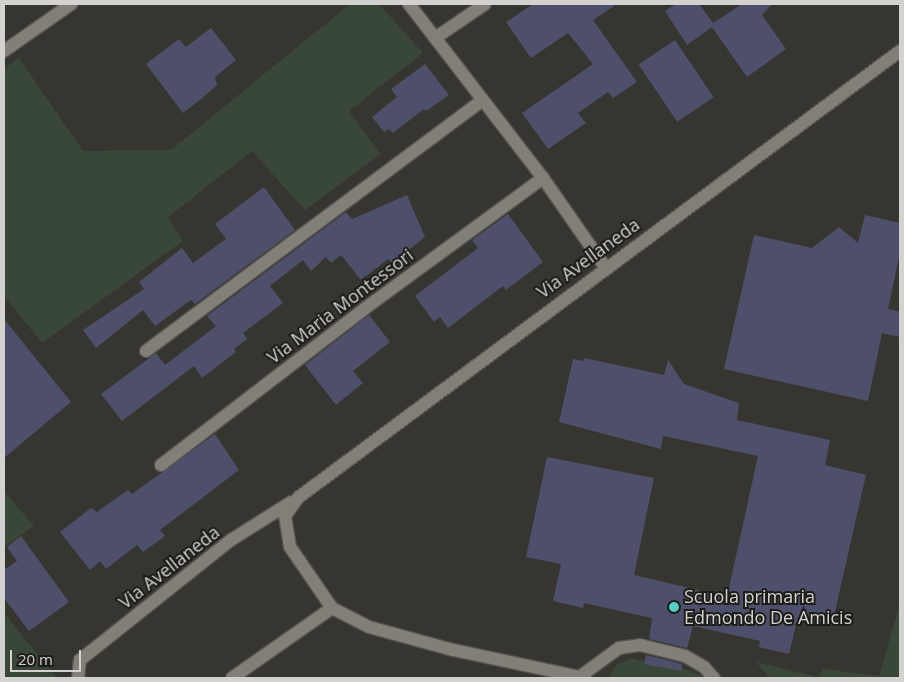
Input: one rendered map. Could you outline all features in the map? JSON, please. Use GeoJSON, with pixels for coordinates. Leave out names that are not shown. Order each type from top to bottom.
{"type":"FeatureCollection","features":[{"type":"Feature","properties":{"kind":"street"},"geometry":{"type":"LineString","coordinates":[[4,51],[71,4]]}},
{"type":"Feature","properties":{"kind":"street"},"geometry":{"type":"LineString","coordinates":[[409,4],[543,178],[606,267]]}},
{"type":"Feature","properties":{"kind":"street"},"geometry":{"type":"LineString","coordinates":[[435,38],[485,4]]}},
{"type":"Feature","properties":{"kind":"street","name":"Via Avellaneda"},"geometry":{"type":"LineString","coordinates":[[78,678],[80,660],[231,540],[299,497],[606,267],[900,51]]}},
{"type":"Feature","properties":{"kind":"street"},"geometry":{"type":"LineString","coordinates":[[146,351],[482,101]]}},
{"type":"Feature","properties":{"kind":"street","name":"Via Maria Montessori"},"geometry":{"type":"LineString","coordinates":[[161,465],[364,308],[543,178]]}},
{"type":"Feature","properties":{"kind":"street","name":"Via Avellaneda"},"geometry":{"type":"LineString","coordinates":[[299,497],[285,516],[290,547],[332,608],[369,627],[444,648],[584,677],[619,648],[640,645],[685,656],[704,667],[714,678]]}},
{"type":"Feature","properties":{"kind":"street"},"geometry":{"type":"LineString","coordinates":[[232,678],[332,608]]}},
{"type":"Feature","properties":{"kind":"green space"},"geometry":{"type":"Polygon","coordinates":[[[350,4],[379,4],[423,53],[349,111],[381,154],[305,210],[252,151],[168,217],[183,241],[42,343],[4,296],[4,69],[19,58],[83,151],[171,150],[350,4]]]}},
{"type":"Feature","properties":{"kind":"green space"},"geometry":{"type":"Polygon","coordinates":[[[4,491],[34,526],[4,547],[4,491]]]}},
{"type":"Feature","properties":{"kind":"green space"},"geometry":{"type":"Polygon","coordinates":[[[900,603],[900,678],[770,678],[756,662],[818,677],[823,669],[879,676],[900,603]]]}},
{"type":"Feature","properties":{"kind":"green space"},"geometry":{"type":"Polygon","coordinates":[[[4,613],[34,650],[57,678],[4,678],[4,613]]]}},
{"type":"Feature","properties":{"kind":"green space"},"geometry":{"type":"Polygon","coordinates":[[[631,658],[682,671],[683,668],[706,678],[609,678],[616,665],[631,658]]]}},
{"type":"Feature","properties":{"kind":"building"},"geometry":{"type":"Polygon","coordinates":[[[533,4],[617,4],[593,20],[637,82],[613,98],[608,92],[578,113],[586,123],[548,149],[522,113],[593,64],[568,33],[531,58],[506,22],[533,4]]]}},
{"type":"Feature","properties":{"kind":"building"},"geometry":{"type":"Polygon","coordinates":[[[676,4],[699,4],[713,23],[742,4],[772,4],[762,15],[786,49],[747,77],[712,27],[687,45],[665,11],[676,4]]]}},
{"type":"Feature","properties":{"kind":"building"},"geometry":{"type":"Polygon","coordinates":[[[211,28],[236,60],[215,77],[217,85],[183,113],[146,64],[179,39],[186,47],[211,28]]]}},
{"type":"Feature","properties":{"kind":"building"},"geometry":{"type":"Polygon","coordinates":[[[675,40],[714,97],[677,122],[639,65],[675,40]]]}},
{"type":"Feature","properties":{"kind":"building"},"geometry":{"type":"Polygon","coordinates":[[[425,64],[449,95],[426,111],[424,109],[393,133],[389,129],[384,132],[372,117],[397,97],[391,89],[425,64]]]}},
{"type":"Feature","properties":{"kind":"building"},"geometry":{"type":"Polygon","coordinates":[[[264,187],[295,230],[195,304],[191,300],[155,326],[143,310],[96,348],[83,330],[144,289],[139,282],[182,248],[193,263],[226,239],[215,224],[264,187]]]}},
{"type":"Feature","properties":{"kind":"building"},"geometry":{"type":"Polygon","coordinates":[[[407,195],[425,237],[392,263],[388,259],[361,280],[341,255],[331,263],[326,257],[311,271],[303,260],[270,286],[283,303],[243,333],[247,339],[234,349],[236,352],[202,378],[194,366],[122,421],[101,394],[156,353],[165,365],[216,326],[207,316],[346,212],[352,219],[407,195]]]}},
{"type":"Feature","properties":{"kind":"building"},"geometry":{"type":"Polygon","coordinates":[[[508,214],[543,262],[506,290],[503,286],[448,328],[440,317],[434,322],[415,296],[478,248],[472,240],[508,214]]]}},
{"type":"Feature","properties":{"kind":"building"},"geometry":{"type":"Polygon","coordinates":[[[865,215],[900,223],[900,252],[888,309],[900,312],[900,337],[882,333],[868,401],[724,369],[754,235],[812,248],[839,227],[858,243],[865,215]]]}},
{"type":"Feature","properties":{"kind":"building"},"geometry":{"type":"Polygon","coordinates":[[[369,315],[390,342],[353,371],[363,383],[336,405],[305,365],[369,315]]]}},
{"type":"Feature","properties":{"kind":"building"},"geometry":{"type":"Polygon","coordinates":[[[4,319],[71,402],[4,458],[4,319]]]}},
{"type":"Feature","properties":{"kind":"building"},"geometry":{"type":"Polygon","coordinates":[[[584,358],[664,375],[668,360],[684,384],[739,403],[737,420],[830,440],[825,465],[866,475],[832,625],[798,617],[789,654],[759,647],[760,641],[693,626],[687,648],[649,639],[652,618],[584,603],[583,608],[553,601],[561,564],[526,557],[547,457],[654,478],[634,575],[727,597],[758,456],[663,436],[661,449],[559,422],[573,359],[583,361],[584,358]]]}},
{"type":"Feature","properties":{"kind":"building"},"geometry":{"type":"Polygon","coordinates":[[[215,434],[239,470],[160,530],[165,536],[143,552],[137,545],[106,569],[100,561],[90,570],[60,532],[91,508],[97,512],[128,490],[132,494],[215,434]]]}},
{"type":"Feature","properties":{"kind":"building"},"geometry":{"type":"Polygon","coordinates":[[[21,536],[69,602],[29,631],[4,598],[4,570],[17,561],[7,547],[21,536]]]}},
{"type":"Feature","properties":{"kind":"building"},"geometry":{"type":"Polygon","coordinates":[[[646,655],[682,664],[682,671],[644,664],[646,655]]]}},
{"type":"Feature","properties":{"kind":"place","name":"Scuola primaria Edmondo De Amicis"},"geometry":{"type":"Point","coordinates":[674,607]}}]}
